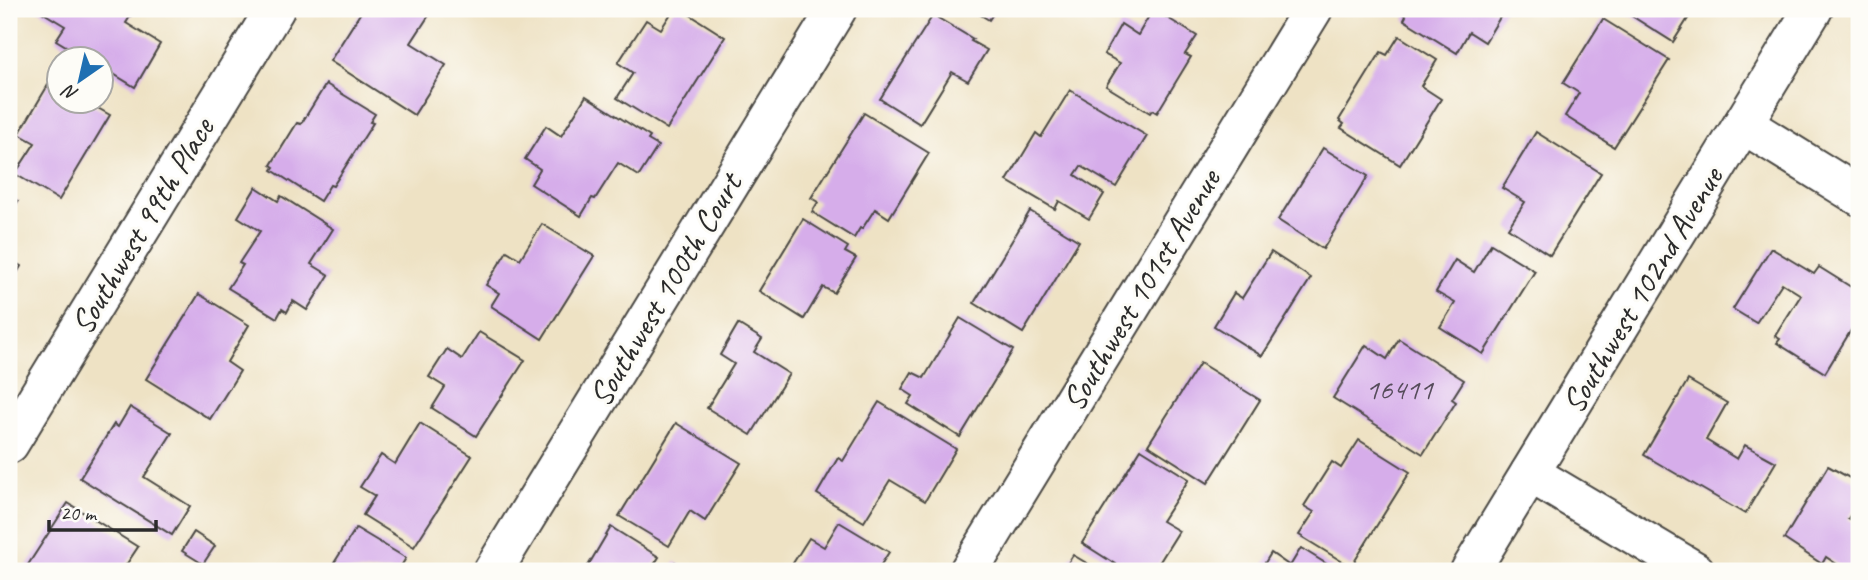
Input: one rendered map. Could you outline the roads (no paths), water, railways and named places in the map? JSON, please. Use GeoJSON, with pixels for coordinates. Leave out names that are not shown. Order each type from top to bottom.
{"type":"FeatureCollection","features":[{"type":"Feature","properties":{"kind":"street","name":"Southwest 99th Place"},"geometry":{"type":"LineString","coordinates":[[9,444],[275,9]]}},
{"type":"Feature","properties":{"kind":"street","name":"Southwest 100th Court"},"geometry":{"type":"LineString","coordinates":[[493,571],[837,9]]}},
{"type":"Feature","properties":{"kind":"street","name":"Southwest 101st Avenue"},"geometry":{"type":"LineString","coordinates":[[969,571],[1313,9]]}},
{"type":"Feature","properties":{"kind":"street","name":"Southwest 102nd Avenue"},"geometry":{"type":"LineString","coordinates":[[1470,571],[1813,9]]}},
{"type":"Feature","properties":{"kind":"street"},"geometry":{"type":"LineString","coordinates":[[1743,124],[1859,196]]}},
{"type":"Feature","properties":{"kind":"street"},"geometry":{"type":"LineString","coordinates":[[1530,473],[1695,571]]}}]}
